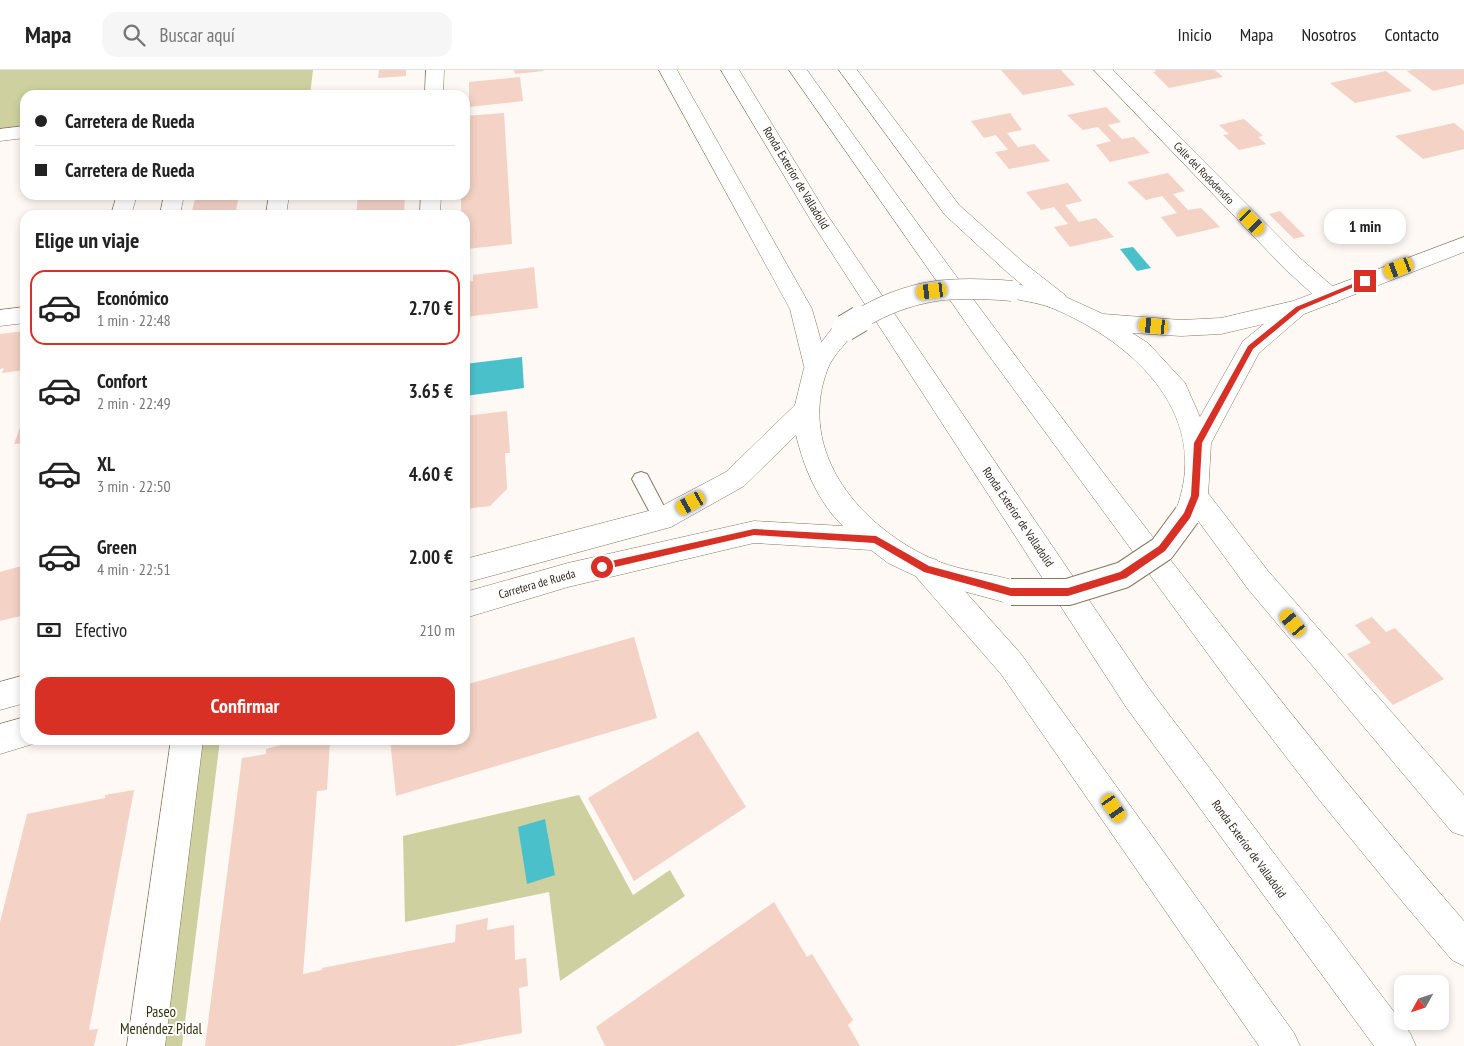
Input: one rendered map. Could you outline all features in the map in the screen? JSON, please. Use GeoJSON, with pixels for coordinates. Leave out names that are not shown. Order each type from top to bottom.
{"type":"FeatureCollection","features":[{"type":"Feature","properties":{"kind":"main road"},"geometry":{"type":"LineString","coordinates":[[434,70],[434,90]]}},
{"type":"Feature","properties":{"kind":"main road"},"geometry":{"type":"LineString","coordinates":[[668,70],[801,309],[816,366]]}},
{"type":"Feature","properties":{"kind":"main road","name":"Ronda Exterior de Valladolid"},"geometry":{"type":"LineString","coordinates":[[730,70],[820,219],[1137,697],[1397,1046]]}},
{"type":"Feature","properties":{"kind":"main road"},"geometry":{"type":"LineString","coordinates":[[798,70],[901,219],[1224,654],[1418,896],[1464,948]]}},
{"type":"Feature","properties":{"kind":"main road"},"geometry":{"type":"LineString","coordinates":[[848,70],[952,210],[1016,268],[1057,301],[1099,322],[1140,349],[1176,389],[1198,443]]}},
{"type":"Feature","properties":{"kind":"main road","name":"Calle del Rododendro"},"geometry":{"type":"LineString","coordinates":[[1103,70],[1286,257],[1329,296]]}},
{"type":"Feature","properties":{"kind":"main road"},"geometry":{"type":"LineString","coordinates":[[0,134],[20,132]]}},
{"type":"Feature","properties":{"kind":"main road"},"geometry":{"type":"LineString","coordinates":[[1099,322],[1181,328],[1221,326],[1298,308],[1464,244]]}},
{"type":"Feature","properties":{"kind":"main road"},"geometry":{"type":"LineString","coordinates":[[1057,301],[1012,291],[969,287],[914,293],[888,304],[845,328],[816,366],[805,411],[816,467],[840,506],[876,540],[927,569],[1011,592],[1068,592],[1123,575],[1162,549],[1191,506],[1198,443],[1251,347],[1298,308]]}},
{"type":"Feature","properties":{"kind":"main road"},"geometry":{"type":"LineString","coordinates":[[0,318],[20,316]]}},
{"type":"Feature","properties":{"kind":"main road"},"geometry":{"type":"LineString","coordinates":[[470,570],[662,519],[735,479],[805,411]]}},
{"type":"Feature","properties":{"kind":"main road"},"geometry":{"type":"LineString","coordinates":[[1191,506],[1258,580],[1352,693],[1464,820]]}},
{"type":"Feature","properties":{"kind":"main road","name":"Carretera de Rueda"},"geometry":{"type":"LineString","coordinates":[[470,604],[568,575],[754,532],[876,540]]}},
{"type":"Feature","properties":{"kind":"main road"},"geometry":{"type":"LineString","coordinates":[[927,569],[1011,664],[1282,1046]]}},
{"type":"Feature","properties":{"kind":"main road"},"geometry":{"type":"LineString","coordinates":[[0,696],[20,690]]}},
{"type":"Feature","properties":{"kind":"main road"},"geometry":{"type":"LineString","coordinates":[[0,739],[20,733]]}},
{"type":"Feature","properties":{"kind":"main road"},"geometry":{"type":"LineString","coordinates":[[146,1046],[186,745]]}},
{"type":"Feature","properties":{"kind":"lane"},"geometry":{"type":"LineString","coordinates":[[641,479],[662,519]]}},
{"type":"Feature","properties":{"kind":"green space"},"geometry":{"type":"Polygon","coordinates":[[[0,70],[313,70],[311,90],[20,90],[20,127],[0,129],[0,70]]]}},
{"type":"Feature","properties":{"kind":"green space","name":"Paseo Menéndez Pidal"},"geometry":{"type":"Polygon","coordinates":[[[176,745],[219,745],[182,1046],[132,1046],[176,745]]]}},
{"type":"Feature","properties":{"kind":"green space"},"geometry":{"type":"Polygon","coordinates":[[[579,795],[633,895],[670,870],[685,896],[560,981],[549,892],[405,922],[403,836],[579,795]]]}},
{"type":"Feature","properties":{"kind":"water"},"geometry":{"type":"Polygon","coordinates":[[[1133,247],[1151,268],[1137,271],[1120,249],[1133,247]]]}},
{"type":"Feature","properties":{"kind":"water"},"geometry":{"type":"Polygon","coordinates":[[[522,357],[524,388],[470,395],[470,363],[522,357]]]}},
{"type":"Feature","properties":{"kind":"water"},"geometry":{"type":"Polygon","coordinates":[[[545,819],[555,875],[527,884],[518,827],[545,819]]]}},
{"type":"Feature","properties":{"kind":"building"},"geometry":{"type":"Polygon","coordinates":[[[379,70],[406,70],[406,76],[378,78],[379,70]]]}},
{"type":"Feature","properties":{"kind":"building"},"geometry":{"type":"Polygon","coordinates":[[[514,70],[543,70],[543,71],[515,74],[514,70]]]}},
{"type":"Feature","properties":{"kind":"building"},"geometry":{"type":"Polygon","coordinates":[[[1001,70],[1061,70],[1075,85],[1023,95],[1001,70]]]}},
{"type":"Feature","properties":{"kind":"building"},"geometry":{"type":"Polygon","coordinates":[[[1154,70],[1215,70],[1223,77],[1169,88],[1153,72],[1156,72],[1154,70]]]}},
{"type":"Feature","properties":{"kind":"building"},"geometry":{"type":"Polygon","coordinates":[[[1464,70],[1464,84],[1433,91],[1407,71],[1464,70]]]}},
{"type":"Feature","properties":{"kind":"building"},"geometry":{"type":"Polygon","coordinates":[[[1386,71],[1412,91],[1355,103],[1330,83],[1386,71]]]}},
{"type":"Feature","properties":{"kind":"building"},"geometry":{"type":"Polygon","coordinates":[[[520,77],[523,101],[470,107],[469,82],[520,77]]]}},
{"type":"Feature","properties":{"kind":"building"},"geometry":{"type":"Polygon","coordinates":[[[1106,107],[1121,122],[1108,125],[1122,139],[1134,137],[1150,153],[1110,162],[1096,145],[1111,141],[1098,127],[1083,130],[1067,115],[1106,107]]]}},
{"type":"Feature","properties":{"kind":"building"},"geometry":{"type":"Polygon","coordinates":[[[504,113],[512,244],[470,249],[470,210],[461,210],[461,200],[470,200],[470,116],[504,113]]]}},
{"type":"Feature","properties":{"kind":"building"},"geometry":{"type":"Polygon","coordinates":[[[1010,113],[1022,130],[1007,133],[1018,147],[1034,144],[1050,161],[1009,169],[995,152],[1008,150],[996,135],[984,138],[971,121],[1010,113]]]}},
{"type":"Feature","properties":{"kind":"building"},"geometry":{"type":"Polygon","coordinates":[[[1244,119],[1263,136],[1258,137],[1266,144],[1239,150],[1223,135],[1229,134],[1219,125],[1244,119]]]}},
{"type":"Feature","properties":{"kind":"building"},"geometry":{"type":"Polygon","coordinates":[[[1454,123],[1464,131],[1464,149],[1423,159],[1395,136],[1454,123]]]}},
{"type":"Feature","properties":{"kind":"building"},"geometry":{"type":"Polygon","coordinates":[[[1168,173],[1185,191],[1173,194],[1188,210],[1201,208],[1220,227],[1177,237],[1161,217],[1177,213],[1162,196],[1146,200],[1127,182],[1168,173]]]}},
{"type":"Feature","properties":{"kind":"building"},"geometry":{"type":"Polygon","coordinates":[[[1068,183],[1082,201],[1065,205],[1079,222],[1096,218],[1114,237],[1070,247],[1054,227],[1068,224],[1054,207],[1041,210],[1026,192],[1068,183]]]}},
{"type":"Feature","properties":{"kind":"building"},"geometry":{"type":"Polygon","coordinates":[[[195,200],[238,200],[236,210],[192,210],[195,200]]]}},
{"type":"Feature","properties":{"kind":"building"},"geometry":{"type":"Polygon","coordinates":[[[358,200],[405,200],[404,210],[356,210],[358,200]]]}},
{"type":"Feature","properties":{"kind":"building"},"geometry":{"type":"Polygon","coordinates":[[[1280,211],[1305,236],[1294,239],[1269,214],[1280,211]]]}},
{"type":"Feature","properties":{"kind":"building"},"geometry":{"type":"Polygon","coordinates":[[[534,267],[538,308],[470,316],[470,281],[473,281],[473,275],[534,267]]]}},
{"type":"Feature","properties":{"kind":"building"},"geometry":{"type":"Polygon","coordinates":[[[20,332],[20,371],[2,373],[4,368],[0,369],[0,334],[20,332]]]}},
{"type":"Feature","properties":{"kind":"building"},"geometry":{"type":"Polygon","coordinates":[[[507,411],[510,453],[505,453],[507,489],[490,506],[470,508],[470,415],[507,411]]]}},
{"type":"Feature","properties":{"kind":"building"},"geometry":{"type":"Polygon","coordinates":[[[20,428],[20,443],[14,444],[20,428]]]}},
{"type":"Feature","properties":{"kind":"building"},"geometry":{"type":"Polygon","coordinates":[[[20,566],[20,616],[0,621],[0,572],[20,566]]]}},
{"type":"Feature","properties":{"kind":"building"},"geometry":{"type":"Polygon","coordinates":[[[1372,617],[1386,632],[1395,628],[1444,679],[1393,705],[1347,654],[1371,643],[1355,625],[1372,617]]]}},
{"type":"Feature","properties":{"kind":"building"},"geometry":{"type":"Polygon","coordinates":[[[634,637],[657,718],[396,796],[391,745],[470,745],[470,684],[634,637]]]}},
{"type":"Feature","properties":{"kind":"building"},"geometry":{"type":"Polygon","coordinates":[[[698,731],[746,807],[634,881],[588,798],[698,731]]]}},
{"type":"Feature","properties":{"kind":"building"},"geometry":{"type":"Polygon","coordinates":[[[281,745],[330,745],[327,790],[317,791],[303,974],[322,970],[322,968],[455,942],[456,925],[488,918],[487,930],[514,925],[515,960],[526,958],[528,986],[519,988],[522,1033],[455,1046],[205,1046],[242,758],[266,754],[266,749],[281,745]]]}},
{"type":"Feature","properties":{"kind":"building"},"geometry":{"type":"Polygon","coordinates":[[[134,790],[89,1030],[98,1029],[94,1046],[0,1046],[0,922],[27,814],[134,790]]]}},
{"type":"Feature","properties":{"kind":"building"},"geometry":{"type":"Polygon","coordinates":[[[774,902],[807,957],[812,954],[853,1020],[848,1025],[860,1046],[605,1046],[596,1027],[774,902]]]}},
{"type":"Feature","properties":{"kind":"route"},"geometry":{"type":"LineString","coordinates":[[602,567],[754,532],[876,540],[927,569],[1011,592],[1068,592],[1123,575],[1162,549],[1187,515],[1195,496],[1198,443],[1251,347],[1298,308],[1365,281]]}}]}
